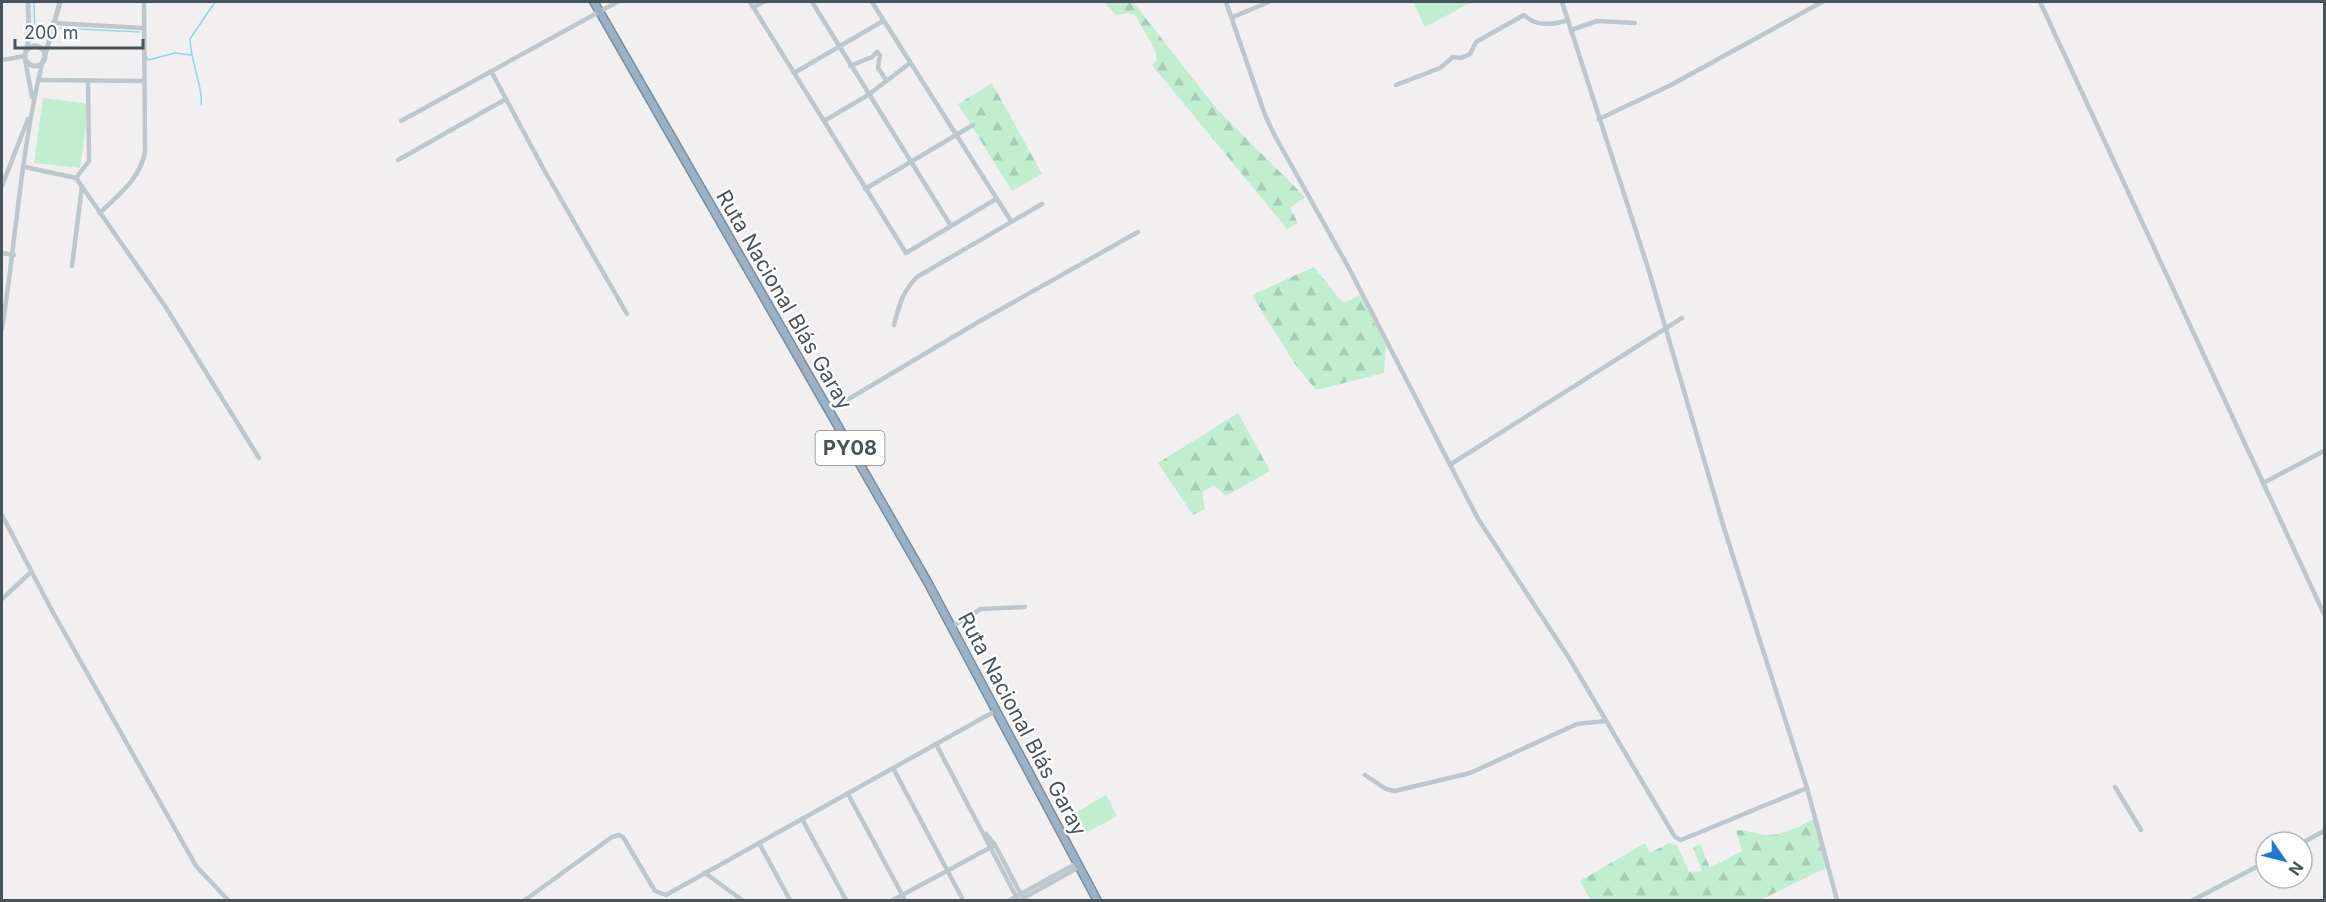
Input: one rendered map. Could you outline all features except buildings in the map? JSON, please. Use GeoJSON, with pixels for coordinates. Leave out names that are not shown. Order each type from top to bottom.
{"type":"FeatureCollection","features":[{"type":"Feature","properties":{"kind":"highway","name":"Ruta Nacional Blás Garay"},"geometry":{"type":"LineString","coordinates":[[594,2],[830,410],[997,710],[1097,900]]}},
{"type":"Feature","properties":{"kind":"street"},"geometry":{"type":"LineString","coordinates":[[28,2],[29,39],[25,56],[33,100]]}},
{"type":"Feature","properties":{"kind":"street"},"geometry":{"type":"LineString","coordinates":[[2,329],[14,255],[31,111],[60,2]]}},
{"type":"Feature","properties":{"kind":"street"},"geometry":{"type":"LineString","coordinates":[[100,213],[135,179],[143,164],[145,152],[142,28],[144,2]]}},
{"type":"Feature","properties":{"kind":"street"},"geometry":{"type":"LineString","coordinates":[[401,121],[616,2]]}},
{"type":"Feature","properties":{"kind":"street"},"geometry":{"type":"LineString","coordinates":[[750,2],[906,253],[996,199]]}},
{"type":"Feature","properties":{"kind":"street"},"geometry":{"type":"LineString","coordinates":[[754,7],[763,2]]}},
{"type":"Feature","properties":{"kind":"street"},"geometry":{"type":"LineString","coordinates":[[812,2],[951,226]]}},
{"type":"Feature","properties":{"kind":"street"},"geometry":{"type":"LineString","coordinates":[[872,2],[1011,221]]}},
{"type":"Feature","properties":{"kind":"street"},"geometry":{"type":"LineString","coordinates":[[1226,2],[1265,115],[1275,136],[1352,272],[1477,517],[1569,658],[1638,778],[1678,840],[1807,788]]}},
{"type":"Feature","properties":{"kind":"street"},"geometry":{"type":"LineString","coordinates":[[1233,17],[1269,2]]}},
{"type":"Feature","properties":{"kind":"street"},"geometry":{"type":"LineString","coordinates":[[1562,2],[1648,268],[1724,528],[1807,788],[1837,900]]}},
{"type":"Feature","properties":{"kind":"street"},"geometry":{"type":"LineString","coordinates":[[1599,119],[1671,84],[1822,2]]}},
{"type":"Feature","properties":{"kind":"street"},"geometry":{"type":"LineString","coordinates":[[2040,2],[2325,614]]}},
{"type":"Feature","properties":{"kind":"street"},"geometry":{"type":"LineString","coordinates":[[1396,84],[1440,68],[1453,57],[1461,58],[1470,54],[1476,42],[1524,15],[1538,24],[1568,20]]}},
{"type":"Feature","properties":{"kind":"street"},"geometry":{"type":"LineString","coordinates":[[794,73],[883,21]]}},
{"type":"Feature","properties":{"kind":"street"},"geometry":{"type":"LineString","coordinates":[[1571,30],[1597,21],[1635,23]]}},
{"type":"Feature","properties":{"kind":"street"},"geometry":{"type":"LineString","coordinates":[[53,23],[142,28]]}},
{"type":"Feature","properties":{"kind":"street"},"geometry":{"type":"LineString","coordinates":[[29,39],[44,58]]}},
{"type":"Feature","properties":{"kind":"street"},"geometry":{"type":"LineString","coordinates":[[2,60],[25,56],[36,46],[48,41]]}},
{"type":"Feature","properties":{"kind":"street"},"geometry":{"type":"LineString","coordinates":[[850,66],[872,57],[877,52],[880,55],[878,68],[886,80]]}},
{"type":"Feature","properties":{"kind":"street"},"geometry":{"type":"LineString","coordinates":[[25,56],[34,65],[44,58]]}},
{"type":"Feature","properties":{"kind":"street"},"geometry":{"type":"LineString","coordinates":[[824,121],[868,95],[910,63]]}},
{"type":"Feature","properties":{"kind":"street"},"geometry":{"type":"LineString","coordinates":[[491,71],[627,314]]}},
{"type":"Feature","properties":{"kind":"street"},"geometry":{"type":"LineString","coordinates":[[38,80],[143,81]]}},
{"type":"Feature","properties":{"kind":"street"},"geometry":{"type":"LineString","coordinates":[[76,178],[86,168],[88,161],[88,81]]}},
{"type":"Feature","properties":{"kind":"street"},"geometry":{"type":"LineString","coordinates":[[398,160],[506,99]]}},
{"type":"Feature","properties":{"kind":"street"},"geometry":{"type":"LineString","coordinates":[[2,186],[31,111]]}},
{"type":"Feature","properties":{"kind":"street"},"geometry":{"type":"LineString","coordinates":[[866,189],[973,125]]}},
{"type":"Feature","properties":{"kind":"street"},"geometry":{"type":"LineString","coordinates":[[25,167],[76,178],[165,306],[259,458]]}},
{"type":"Feature","properties":{"kind":"street"},"geometry":{"type":"LineString","coordinates":[[72,266],[82,186]]}},
{"type":"Feature","properties":{"kind":"street"},"geometry":{"type":"LineString","coordinates":[[894,325],[899,302],[907,287],[917,277],[1042,204]]}},
{"type":"Feature","properties":{"kind":"street"},"geometry":{"type":"LineString","coordinates":[[830,410],[980,321],[1138,232]]}},
{"type":"Feature","properties":{"kind":"street"},"geometry":{"type":"LineString","coordinates":[[2,253],[14,255]]}},
{"type":"Feature","properties":{"kind":"street"},"geometry":{"type":"LineString","coordinates":[[1451,464],[1682,318]]}},
{"type":"Feature","properties":{"kind":"street"},"geometry":{"type":"LineString","coordinates":[[2263,483],[2325,451]]}},
{"type":"Feature","properties":{"kind":"street"},"geometry":{"type":"LineString","coordinates":[[2,515],[31,572],[196,866],[228,900]]}},
{"type":"Feature","properties":{"kind":"street"},"geometry":{"type":"LineString","coordinates":[[2,599],[31,572]]}},
{"type":"Feature","properties":{"kind":"street"},"geometry":{"type":"LineString","coordinates":[[951,627],[981,609],[1025,607]]}},
{"type":"Feature","properties":{"kind":"street"},"geometry":{"type":"LineString","coordinates":[[525,900],[612,837],[619,835],[623,837],[655,891],[666,895],[997,710]]}},
{"type":"Feature","properties":{"kind":"street"},"geometry":{"type":"LineString","coordinates":[[1365,775],[1386,789],[1395,791],[1470,772],[1577,724],[1606,721]]}},
{"type":"Feature","properties":{"kind":"street"},"geometry":{"type":"LineString","coordinates":[[936,744],[984,832],[989,848],[1020,899]]}},
{"type":"Feature","properties":{"kind":"street"},"geometry":{"type":"LineString","coordinates":[[893,768],[963,900]]}},
{"type":"Feature","properties":{"kind":"street"},"geometry":{"type":"LineString","coordinates":[[2115,787],[2141,830]]}},
{"type":"Feature","properties":{"kind":"street"},"geometry":{"type":"LineString","coordinates":[[848,794],[904,898]]}},
{"type":"Feature","properties":{"kind":"street"},"geometry":{"type":"LineString","coordinates":[[802,819],[846,900]]}},
{"type":"Feature","properties":{"kind":"street"},"geometry":{"type":"LineString","coordinates":[[984,832],[995,845],[1020,899]]}},
{"type":"Feature","properties":{"kind":"street"},"geometry":{"type":"LineString","coordinates":[[759,843],[789,900]]}},
{"type":"Feature","properties":{"kind":"street"},"geometry":{"type":"LineString","coordinates":[[893,900],[904,898],[995,845]]}},
{"type":"Feature","properties":{"kind":"street"},"geometry":{"type":"LineString","coordinates":[[1010,900],[1020,899],[1078,865]]}},
{"type":"Feature","properties":{"kind":"street"},"geometry":{"type":"LineString","coordinates":[[2193,900],[2254,868]]}},
{"type":"Feature","properties":{"kind":"street"},"geometry":{"type":"LineString","coordinates":[[705,873],[742,900]]}},
{"type":"Feature","properties":{"kind":"green space"},"geometry":{"type":"Polygon","coordinates":[[[1104,2],[1133,2],[1216,108],[1305,197],[1290,208],[1298,223],[1287,229],[1152,65],[1157,60],[1156,52],[1136,16],[1128,13],[1116,15],[1104,2]]]}},
{"type":"Feature","properties":{"kind":"green space"},"geometry":{"type":"Polygon","coordinates":[[[1413,2],[1472,2],[1425,27],[1413,2]]]}},
{"type":"Feature","properties":{"kind":"green space"},"geometry":{"type":"Polygon","coordinates":[[[992,83],[1042,174],[1012,191],[958,104],[992,83]]]}},
{"type":"Feature","properties":{"kind":"green space"},"geometry":{"type":"Polygon","coordinates":[[[43,98],[89,104],[80,168],[34,163],[43,98]]]}},
{"type":"Feature","properties":{"kind":"green space"},"geometry":{"type":"Polygon","coordinates":[[[1314,267],[1343,303],[1360,295],[1386,345],[1384,373],[1316,390],[1294,363],[1252,295],[1314,267]]]}},
{"type":"Feature","properties":{"kind":"green space"},"geometry":{"type":"Polygon","coordinates":[[[1238,413],[1270,471],[1226,496],[1214,485],[1202,492],[1205,509],[1193,515],[1158,463],[1238,413]]]}},
{"type":"Feature","properties":{"kind":"green space"},"geometry":{"type":"Polygon","coordinates":[[[1106,795],[1117,816],[1086,833],[1075,813],[1106,795]]]}},
{"type":"Feature","properties":{"kind":"green space"},"geometry":{"type":"Polygon","coordinates":[[[1817,818],[1830,866],[1760,900],[1590,900],[1580,881],[1645,843],[1650,853],[1669,843],[1677,845],[1689,872],[1702,871],[1693,847],[1700,844],[1710,868],[1742,851],[1736,830],[1776,835],[1817,818]]]}},
{"type":"Feature","properties":{"kind":"waterway"},"geometry":{"type":"LineString","coordinates":[[34,2],[35,37],[45,38]]}},
{"type":"Feature","properties":{"kind":"waterway"},"geometry":{"type":"LineString","coordinates":[[201,104],[201,91],[190,39],[215,2]]}},
{"type":"Feature","properties":{"kind":"waterway"},"geometry":{"type":"LineString","coordinates":[[60,28],[139,32]]}},
{"type":"Feature","properties":{"kind":"waterway"},"geometry":{"type":"LineString","coordinates":[[146,56],[148,60],[175,53],[191,55]]}}]}
